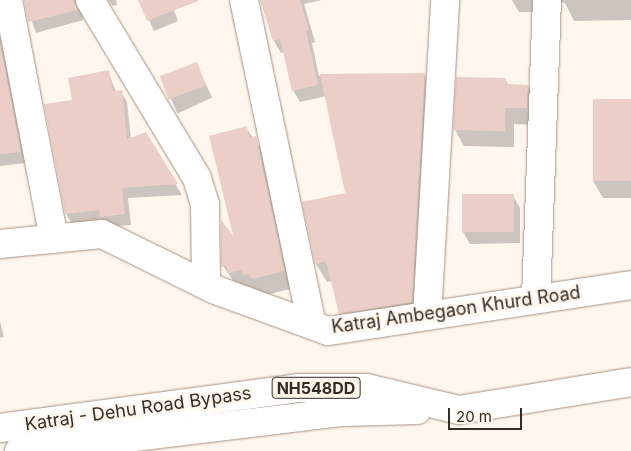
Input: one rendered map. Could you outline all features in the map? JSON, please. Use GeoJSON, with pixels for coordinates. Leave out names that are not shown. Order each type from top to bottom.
{"type":"FeatureCollection","features":[{"type":"Feature","properties":{"kind":"main road"},"geometry":{"type":"LineString","coordinates":[[8,0],[54,239]]}},
{"type":"Feature","properties":{"kind":"main road"},"geometry":{"type":"LineString","coordinates":[[90,0],[197,178],[205,204],[206,285]]}},
{"type":"Feature","properties":{"kind":"main road"},"geometry":{"type":"LineString","coordinates":[[244,0],[312,325]]}},
{"type":"Feature","properties":{"kind":"main road"},"geometry":{"type":"LineString","coordinates":[[427,316],[445,0]]}},
{"type":"Feature","properties":{"kind":"main road"},"geometry":{"type":"LineString","coordinates":[[536,300],[547,0]]}},
{"type":"Feature","properties":{"kind":"main road","name":"Katraj Ambegaon Khurd Road"},"geometry":{"type":"LineString","coordinates":[[0,244],[102,234],[206,285],[328,331],[631,285]]}},
{"type":"Feature","properties":{"kind":"main road","name":"Katraj - Dehu Road Bypass"},"geometry":{"type":"LineString","coordinates":[[0,428],[298,388],[367,388],[459,410],[631,382]]}},
{"type":"Feature","properties":{"kind":"main road"},"geometry":{"type":"LineString","coordinates":[[19,451],[343,412],[459,410]]}},
{"type":"Feature","properties":{"kind":"building"},"geometry":{"type":"Polygon","coordinates":[[[24,0],[74,0],[78,10],[28,22],[24,0]]]}},
{"type":"Feature","properties":{"kind":"building"},"geometry":{"type":"Polygon","coordinates":[[[138,0],[198,0],[198,1],[147,21],[138,0]]]}},
{"type":"Feature","properties":{"kind":"building"},"geometry":{"type":"Polygon","coordinates":[[[260,0],[300,0],[309,30],[306,31],[318,85],[292,91],[280,39],[273,41],[260,0]]]}},
{"type":"Feature","properties":{"kind":"building"},"geometry":{"type":"Polygon","coordinates":[[[0,41],[21,152],[0,154],[0,41]]]}},
{"type":"Feature","properties":{"kind":"building"},"geometry":{"type":"Polygon","coordinates":[[[197,62],[206,85],[169,100],[160,76],[197,62]]]}},
{"type":"Feature","properties":{"kind":"building"},"geometry":{"type":"Polygon","coordinates":[[[109,70],[113,91],[122,90],[127,139],[146,132],[178,184],[122,188],[125,214],[100,217],[99,210],[65,214],[44,104],[72,100],[68,78],[109,70]]]}},
{"type":"Feature","properties":{"kind":"building"},"geometry":{"type":"Polygon","coordinates":[[[425,73],[412,302],[339,314],[326,261],[315,264],[302,202],[345,193],[320,74],[425,73]]]}},
{"type":"Feature","properties":{"kind":"building"},"geometry":{"type":"Polygon","coordinates":[[[456,77],[506,78],[506,84],[528,85],[527,108],[505,108],[505,131],[453,130],[456,77]]]}},
{"type":"Feature","properties":{"kind":"building"},"geometry":{"type":"Polygon","coordinates":[[[593,99],[631,99],[631,181],[593,181],[593,99]]]}},
{"type":"Feature","properties":{"kind":"building"},"geometry":{"type":"Polygon","coordinates":[[[247,126],[249,137],[256,136],[285,271],[252,279],[250,274],[243,275],[241,270],[228,273],[226,265],[221,267],[221,220],[233,235],[209,136],[247,126]]]}},
{"type":"Feature","properties":{"kind":"building"},"geometry":{"type":"Polygon","coordinates":[[[462,194],[514,194],[514,232],[462,232],[462,194]]]}}]}
